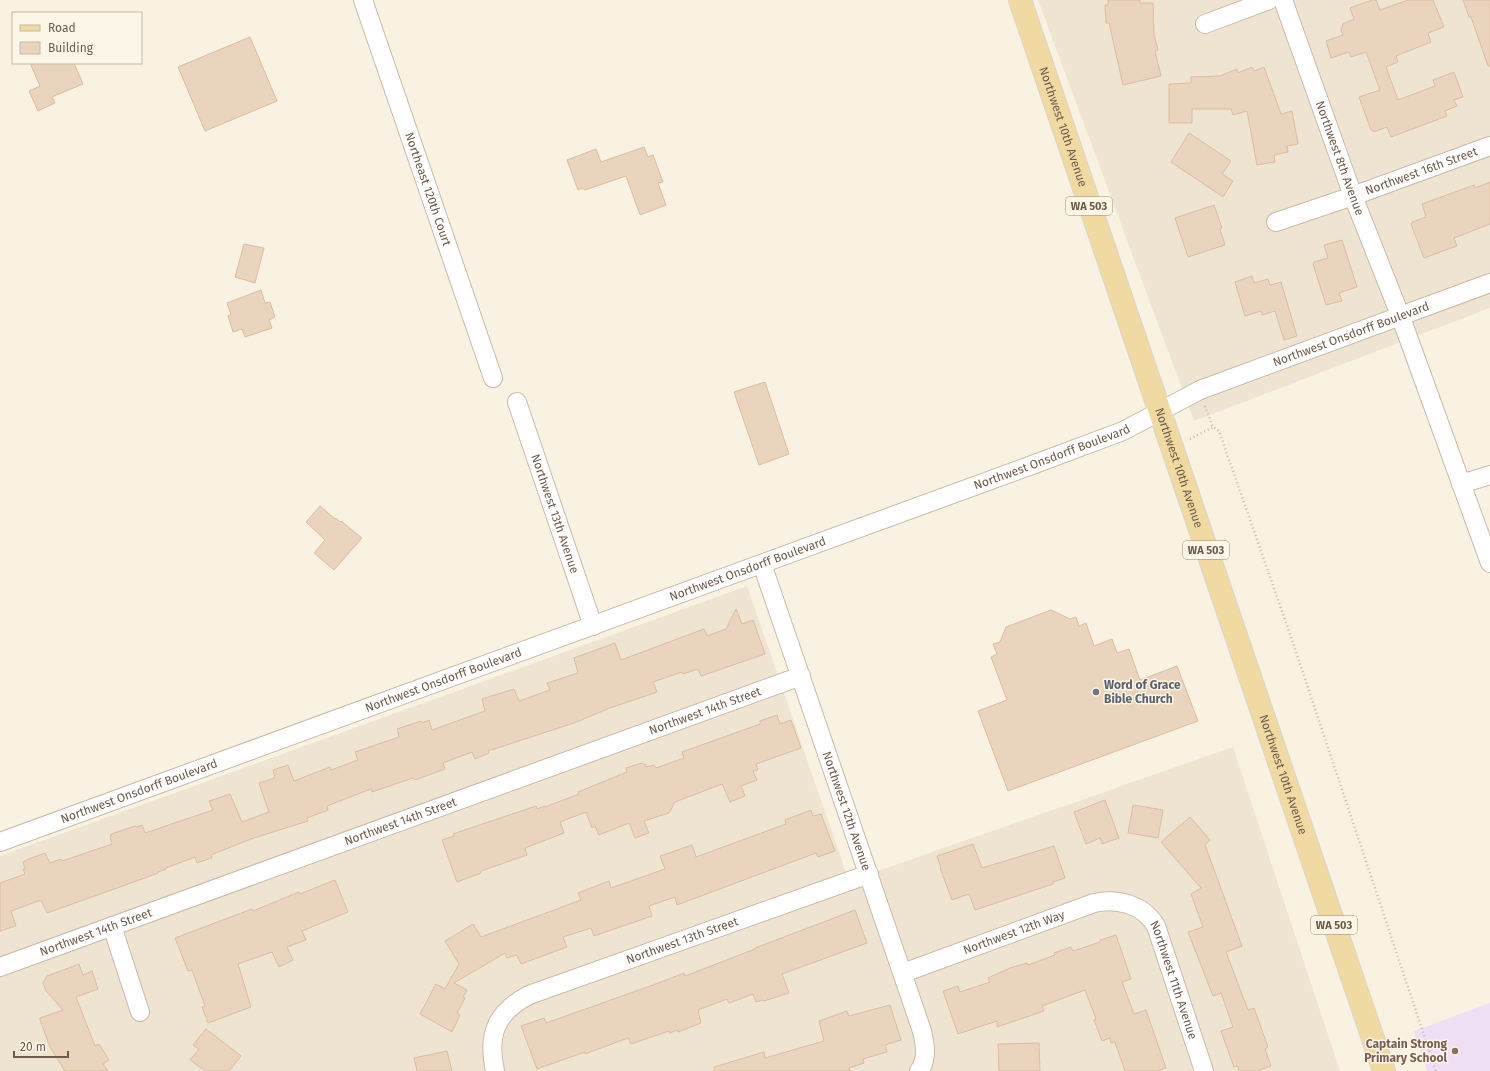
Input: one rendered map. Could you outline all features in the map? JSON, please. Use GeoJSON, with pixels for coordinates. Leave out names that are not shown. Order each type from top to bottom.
{"type":"FeatureCollection","features":[{"type":"Feature","properties":{"kind":"main road","name":"Northwest 10th Avenue"},"geometry":{"type":"LineString","coordinates":[[1020,0],[1384,1071]]}},
{"type":"Feature","properties":{"kind":"street","name":"Northeast 120th Court"},"geometry":{"type":"LineString","coordinates":[[363,0],[493,378]]}},
{"type":"Feature","properties":{"kind":"street"},"geometry":{"type":"LineString","coordinates":[[1205,24],[1269,0]]}},
{"type":"Feature","properties":{"kind":"street","name":"Northwest 8th Avenue"},"geometry":{"type":"LineString","coordinates":[[1283,0],[1353,196],[1400,315],[1490,563]]}},
{"type":"Feature","properties":{"kind":"street","name":"Northwest 16th Street"},"geometry":{"type":"LineString","coordinates":[[1276,222],[1353,196],[1490,146]]}},
{"type":"Feature","properties":{"kind":"street","name":"Northwest Onsdorff Boulevard"},"geometry":{"type":"LineString","coordinates":[[0,842],[1032,465],[1122,430],[1200,390],[1490,283]]}},
{"type":"Feature","properties":{"kind":"street","name":"Northwest 13th Avenue"},"geometry":{"type":"LineString","coordinates":[[517,402],[593,626]]}},
{"type":"Feature","properties":{"kind":"street"},"geometry":{"type":"LineString","coordinates":[[1461,484],[1490,475]]}},
{"type":"Feature","properties":{"kind":"street","name":"Northwest 12th Avenue"},"geometry":{"type":"LineString","coordinates":[[762,564],[922,1030],[924,1043],[922,1065]]}},
{"type":"Feature","properties":{"kind":"street","name":"Northwest 14th Street"},"geometry":{"type":"LineString","coordinates":[[0,967],[801,676]]}},
{"type":"Feature","properties":{"kind":"street","name":"Northwest 13th Street"},"geometry":{"type":"LineString","coordinates":[[495,1071],[492,1057],[493,1034],[501,1018],[512,1006],[530,995],[869,874]]}},
{"type":"Feature","properties":{"kind":"street","name":"Northwest 12th Way"},"geometry":{"type":"LineString","coordinates":[[903,973],[1094,903],[1105,900],[1126,903]]}},
{"type":"Feature","properties":{"kind":"street","name":"Northwest 11th Avenue"},"geometry":{"type":"LineString","coordinates":[[1126,903],[1147,914],[1156,926],[1204,1071]]}},
{"type":"Feature","properties":{"kind":"street"},"geometry":{"type":"LineString","coordinates":[[112,926],[140,1012]]}},
{"type":"Feature","properties":{"kind":"path"},"geometry":{"type":"LineString","coordinates":[[1172,449],[1213,426],[1219,431],[1290,634],[1436,1071]]}},
{"type":"Feature","properties":{"kind":"shaded area"},"geometry":{"type":"Polygon","coordinates":[[[1038,0],[1490,0],[1490,308],[1194,421],[1038,0]]]}},
{"type":"Feature","properties":{"kind":"shaded area"},"geometry":{"type":"Polygon","coordinates":[[[747,586],[849,881],[1233,747],[1340,1071],[0,1071],[0,856],[747,586]]]}},
{"type":"Feature","properties":{"kind":"shaded area","name":"Captain Strong Primary School"},"geometry":{"type":"Polygon","coordinates":[[[1490,1003],[1490,1071],[1427,1071],[1414,1031],[1490,1003]]]}},
{"type":"Feature","properties":{"kind":"building"},"geometry":{"type":"Polygon","coordinates":[[[1108,0],[1140,0],[1140,3],[1153,3],[1154,35],[1158,50],[1155,51],[1161,76],[1123,85],[1109,23],[1106,23],[1105,5],[1108,5],[1108,0]]]}},
{"type":"Feature","properties":{"kind":"building"},"geometry":{"type":"Polygon","coordinates":[[[1376,0],[1380,10],[1408,0],[1433,0],[1444,27],[1428,33],[1431,42],[1396,56],[1398,62],[1386,67],[1398,100],[1435,86],[1433,80],[1454,72],[1463,97],[1454,100],[1457,106],[1445,111],[1447,116],[1391,137],[1387,127],[1373,132],[1373,130],[1371,130],[1359,97],[1380,90],[1366,52],[1351,57],[1349,52],[1331,58],[1326,41],[1343,35],[1341,30],[1343,24],[1354,19],[1350,8],[1376,0]]]}},
{"type":"Feature","properties":{"kind":"building"},"geometry":{"type":"Polygon","coordinates":[[[1463,0],[1490,0],[1490,66],[1488,66],[1471,17],[1469,17],[1463,0]]]}},
{"type":"Feature","properties":{"kind":"building"},"geometry":{"type":"Polygon","coordinates":[[[250,37],[277,101],[205,131],[178,67],[250,37]]]}},
{"type":"Feature","properties":{"kind":"building"},"geometry":{"type":"Polygon","coordinates":[[[30,64],[74,64],[83,84],[52,97],[55,103],[38,111],[29,91],[40,86],[30,64]]]}},
{"type":"Feature","properties":{"kind":"building"},"geometry":{"type":"Polygon","coordinates":[[[1252,67],[1254,71],[1264,67],[1281,114],[1292,111],[1298,144],[1287,146],[1288,152],[1274,155],[1275,162],[1257,165],[1247,111],[1233,115],[1231,109],[1192,109],[1192,123],[1169,123],[1169,84],[1191,83],[1191,77],[1220,76],[1237,69],[1238,73],[1252,67]]]}},
{"type":"Feature","properties":{"kind":"building"},"geometry":{"type":"Polygon","coordinates":[[[1189,133],[1231,161],[1222,174],[1233,181],[1223,197],[1171,162],[1189,133]]]}},
{"type":"Feature","properties":{"kind":"building"},"geometry":{"type":"Polygon","coordinates":[[[644,147],[648,157],[653,155],[663,182],[658,183],[666,205],[640,215],[626,176],[585,190],[582,188],[578,190],[567,160],[596,149],[601,162],[644,147]]]}},
{"type":"Feature","properties":{"kind":"building"},"geometry":{"type":"Polygon","coordinates":[[[1490,182],[1490,224],[1454,238],[1457,246],[1424,258],[1411,224],[1412,222],[1426,217],[1422,204],[1474,185],[1475,188],[1490,182]]]}},
{"type":"Feature","properties":{"kind":"building"},"geometry":{"type":"Polygon","coordinates":[[[1214,205],[1222,228],[1220,229],[1225,245],[1188,257],[1175,218],[1214,205]]]}},
{"type":"Feature","properties":{"kind":"building"},"geometry":{"type":"Polygon","coordinates":[[[1342,240],[1357,287],[1339,293],[1342,301],[1326,305],[1313,264],[1314,262],[1328,258],[1324,245],[1342,240]]]}},
{"type":"Feature","properties":{"kind":"building"},"geometry":{"type":"Polygon","coordinates":[[[244,244],[264,248],[255,283],[235,277],[244,244]]]}},
{"type":"Feature","properties":{"kind":"building"},"geometry":{"type":"Polygon","coordinates":[[[1252,276],[1254,283],[1268,279],[1270,285],[1281,282],[1297,336],[1284,340],[1275,311],[1262,315],[1261,311],[1245,316],[1235,282],[1252,276]]]}},
{"type":"Feature","properties":{"kind":"building"},"geometry":{"type":"Polygon","coordinates":[[[261,290],[265,303],[270,302],[275,317],[269,320],[272,328],[245,337],[242,329],[233,332],[228,316],[231,314],[227,303],[261,290]]]}},
{"type":"Feature","properties":{"kind":"building"},"geometry":{"type":"Polygon","coordinates":[[[765,382],[789,454],[759,465],[734,392],[765,382]]]}},
{"type":"Feature","properties":{"kind":"building"},"geometry":{"type":"Polygon","coordinates":[[[320,506],[335,519],[336,518],[340,522],[341,521],[362,538],[334,570],[314,553],[325,540],[306,522],[320,506]]]}},
{"type":"Feature","properties":{"kind":"building"},"geometry":{"type":"Polygon","coordinates":[[[736,609],[742,624],[753,620],[765,654],[701,676],[698,669],[683,674],[682,672],[653,682],[657,692],[610,708],[574,723],[488,751],[489,753],[475,759],[472,752],[443,763],[445,769],[415,780],[413,778],[372,792],[371,789],[327,806],[328,810],[307,818],[308,821],[251,839],[211,855],[212,858],[197,863],[195,857],[145,878],[47,913],[41,900],[11,911],[16,926],[0,931],[0,883],[25,874],[23,862],[31,858],[45,853],[50,863],[61,859],[62,861],[112,844],[111,834],[142,825],[145,833],[213,810],[209,801],[230,794],[242,822],[269,812],[259,783],[275,778],[273,770],[288,765],[294,781],[330,767],[331,770],[358,760],[355,752],[399,737],[397,729],[421,721],[422,723],[429,720],[432,730],[485,711],[482,699],[514,689],[519,701],[550,690],[547,683],[578,673],[574,658],[615,643],[621,660],[704,629],[707,636],[726,629],[736,609]]]}},
{"type":"Feature","properties":{"kind":"building","name":"Word of Grace Bible Church"},"geometry":{"type":"Polygon","coordinates":[[[1051,610],[1070,619],[1076,617],[1079,626],[1086,623],[1094,646],[1112,639],[1117,653],[1129,649],[1140,680],[1177,666],[1198,721],[1008,791],[978,711],[1007,700],[991,657],[997,654],[993,644],[1000,642],[1006,627],[1051,610]]]}},
{"type":"Feature","properties":{"kind":"building"},"geometry":{"type":"Polygon","coordinates":[[[777,715],[780,724],[791,720],[801,748],[756,764],[758,770],[753,771],[757,780],[741,786],[745,796],[730,802],[722,784],[675,802],[669,813],[644,821],[649,833],[635,838],[629,823],[599,835],[595,826],[592,828],[586,812],[560,822],[564,833],[525,848],[527,855],[481,871],[481,873],[457,882],[442,840],[454,836],[453,834],[536,806],[537,809],[545,807],[579,794],[578,792],[627,772],[626,768],[642,763],[645,764],[646,767],[654,765],[656,768],[684,758],[682,752],[760,724],[760,721],[777,715]]]}},
{"type":"Feature","properties":{"kind":"building"},"geometry":{"type":"Polygon","coordinates":[[[1105,800],[1119,838],[1102,844],[1100,838],[1086,844],[1074,812],[1105,800]]]}},
{"type":"Feature","properties":{"kind":"building"},"geometry":{"type":"Polygon","coordinates":[[[1133,805],[1163,810],[1158,838],[1128,833],[1133,805]]]}},
{"type":"Feature","properties":{"kind":"building"},"geometry":{"type":"Polygon","coordinates":[[[811,810],[813,816],[821,814],[835,851],[818,857],[816,853],[677,905],[675,897],[649,906],[652,916],[594,936],[591,928],[563,937],[567,947],[521,964],[517,955],[507,958],[505,953],[454,983],[467,990],[463,997],[465,998],[457,1013],[460,1015],[452,1032],[420,1014],[436,984],[445,989],[459,964],[445,941],[473,924],[481,937],[581,900],[578,893],[609,881],[611,888],[665,869],[660,856],[692,845],[696,857],[786,824],[785,820],[811,810]]]}},
{"type":"Feature","properties":{"kind":"building"},"geometry":{"type":"Polygon","coordinates":[[[1190,817],[1210,840],[1205,845],[1242,946],[1226,952],[1248,1010],[1254,1008],[1268,1047],[1265,1049],[1271,1066],[1257,1071],[1239,1071],[1238,1066],[1234,1067],[1221,1031],[1233,1027],[1221,993],[1213,996],[1188,932],[1203,927],[1191,894],[1201,888],[1161,842],[1190,817]]]}},
{"type":"Feature","properties":{"kind":"building"},"geometry":{"type":"Polygon","coordinates":[[[973,844],[982,868],[1054,846],[1065,878],[1053,882],[1053,884],[975,910],[969,894],[952,900],[937,856],[973,844]]]}},
{"type":"Feature","properties":{"kind":"building"},"geometry":{"type":"Polygon","coordinates":[[[335,880],[348,912],[302,931],[306,940],[287,947],[293,960],[279,967],[272,952],[238,964],[251,1007],[208,1023],[202,1007],[205,1006],[192,970],[188,971],[175,938],[252,909],[253,911],[299,892],[300,894],[335,880]]]}},
{"type":"Feature","properties":{"kind":"building"},"geometry":{"type":"Polygon","coordinates":[[[855,910],[867,943],[782,974],[789,993],[756,1002],[753,994],[729,1003],[727,999],[698,1010],[701,1023],[678,1032],[677,1030],[670,1033],[669,1031],[631,1044],[628,1038],[585,1054],[585,1052],[537,1069],[521,1026],[544,1018],[546,1023],[684,973],[685,976],[855,910]]]}},
{"type":"Feature","properties":{"kind":"building"},"geometry":{"type":"Polygon","coordinates":[[[1116,935],[1131,979],[1122,982],[1134,1014],[1146,1010],[1166,1068],[1157,1071],[1125,1071],[1115,1042],[1111,1043],[1110,1038],[1102,1041],[1094,1020],[1096,1019],[1085,990],[1042,1006],[1044,1011],[997,1027],[997,1021],[958,1034],[943,991],[958,986],[960,992],[990,982],[988,978],[1010,968],[1027,963],[1028,965],[1055,955],[1054,953],[1071,947],[1073,951],[1116,935]]]}},
{"type":"Feature","properties":{"kind":"building"},"geometry":{"type":"Polygon","coordinates":[[[79,964],[83,975],[92,971],[98,989],[76,997],[95,1046],[99,1044],[109,1060],[103,1064],[108,1071],[65,1071],[50,1047],[40,1020],[40,1018],[63,1010],[46,991],[43,983],[47,976],[79,964]]]}},
{"type":"Feature","properties":{"kind":"building"},"geometry":{"type":"Polygon","coordinates":[[[890,1005],[901,1040],[885,1045],[887,1052],[863,1059],[864,1063],[849,1068],[850,1071],[714,1071],[714,1067],[764,1052],[765,1058],[824,1041],[819,1021],[847,1011],[849,1016],[890,1005]]]}},
{"type":"Feature","properties":{"kind":"building"},"geometry":{"type":"Polygon","coordinates":[[[206,1029],[241,1056],[229,1071],[205,1071],[190,1060],[199,1049],[193,1045],[206,1029]]]}},
{"type":"Feature","properties":{"kind":"building"},"geometry":{"type":"Polygon","coordinates":[[[1039,1043],[1040,1071],[999,1071],[998,1044],[1039,1043]]]}},
{"type":"Feature","properties":{"kind":"building"},"geometry":{"type":"Polygon","coordinates":[[[447,1051],[452,1071],[417,1071],[414,1058],[447,1051]]]}},
{"type":"Feature","properties":{"kind":"place","name":"Word of Grace Bible Church"},"geometry":{"type":"Point","coordinates":[1096,692]}},
{"type":"Feature","properties":{"kind":"place","name":"Captain Strong Primary School"},"geometry":{"type":"Point","coordinates":[1455,1051]}}]}
